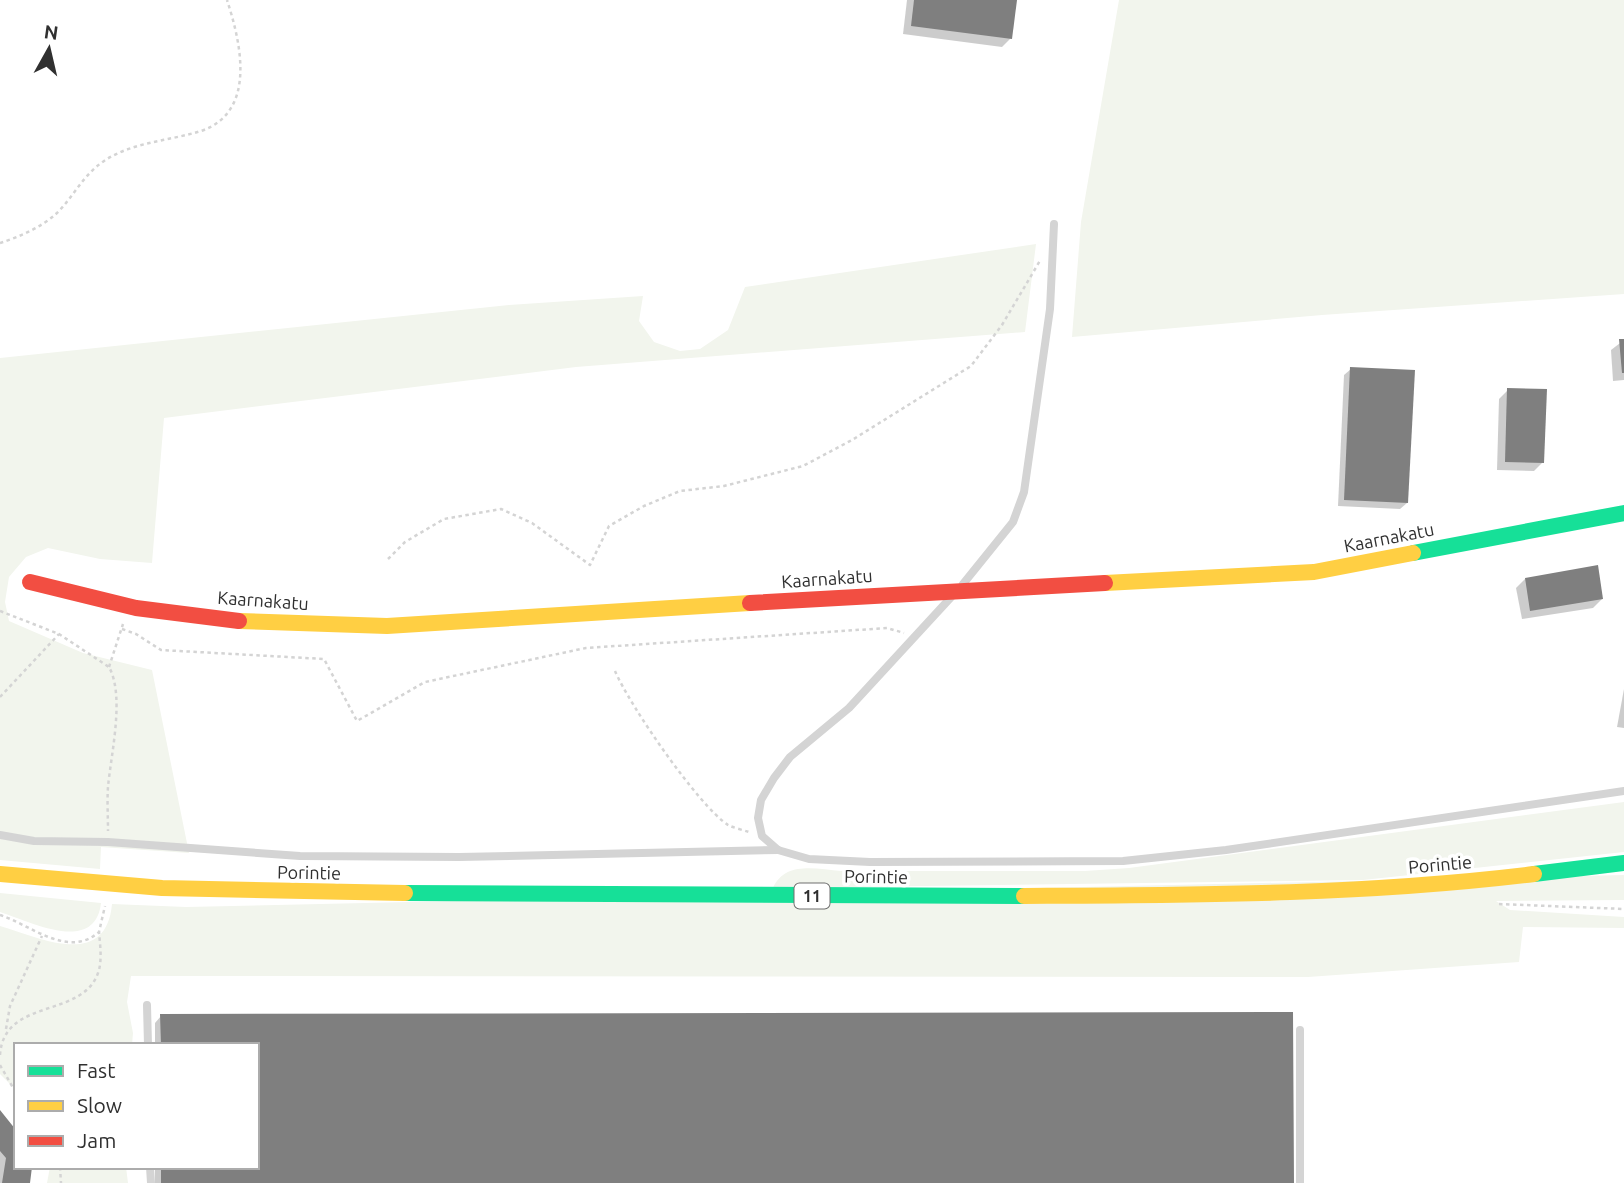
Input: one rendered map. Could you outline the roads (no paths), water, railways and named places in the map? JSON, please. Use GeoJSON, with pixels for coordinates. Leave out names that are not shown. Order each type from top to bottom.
{"type":"FeatureCollection","features":[{"type":"Feature","properties":{"kind":"main road","name":"Kaarnakatu"},"geometry":{"type":"LineString","coordinates":[[30,582],[127,606],[247,622],[387,626],[958,590],[1314,572],[1624,513]]}},
{"type":"Feature","properties":{"kind":"main road","name":"Porintie"},"geometry":{"type":"LineString","coordinates":[[0,874],[162,888],[262,891],[1100,898],[1368,890],[1624,863]]}},
{"type":"Feature","properties":{"kind":"lane"},"geometry":{"type":"LineString","coordinates":[[778,850],[762,836],[758,818],[761,800],[774,778],[790,757],[849,708],[958,590],[1013,522],[1024,492],[1050,309],[1051,243],[1054,224]]}},
{"type":"Feature","properties":{"kind":"lane"},"geometry":{"type":"LineString","coordinates":[[0,835],[34,841],[108,842],[313,856],[459,857],[778,850],[809,859],[870,862],[1123,861],[1226,850],[1624,791]]}},
{"type":"Feature","properties":{"kind":"lane"},"geometry":{"type":"LineString","coordinates":[[147,1005],[148,1043]]}},
{"type":"Feature","properties":{"kind":"lane"},"geometry":{"type":"LineString","coordinates":[[1300,1031],[1300,1183]]}}]}
